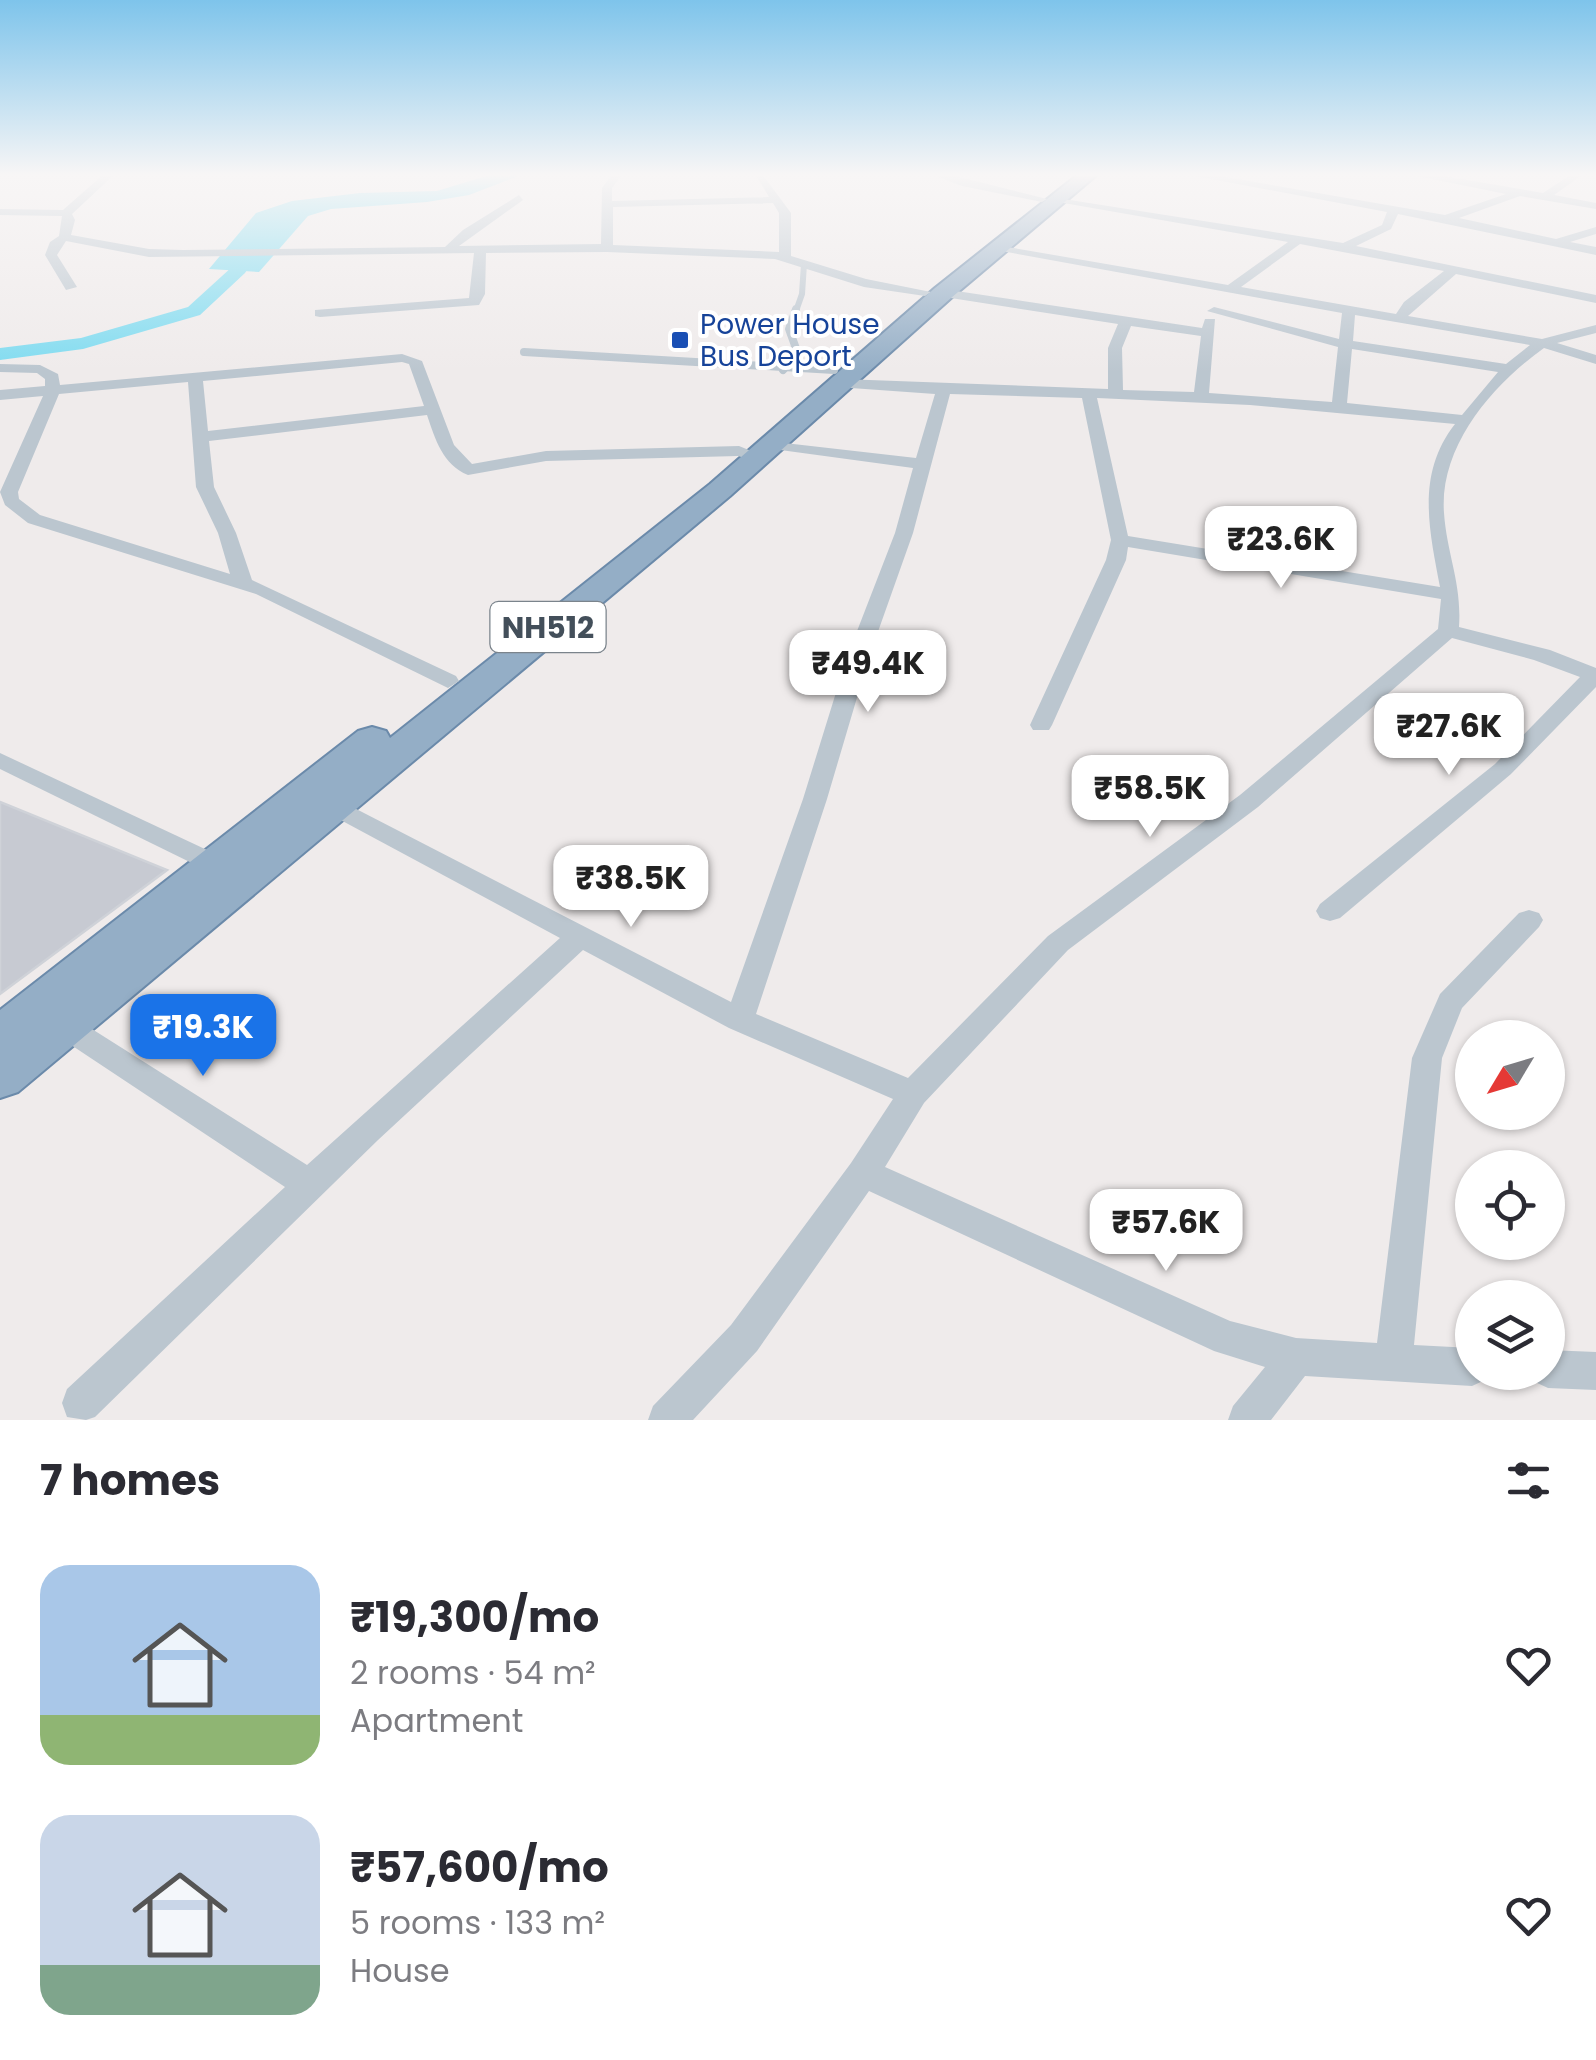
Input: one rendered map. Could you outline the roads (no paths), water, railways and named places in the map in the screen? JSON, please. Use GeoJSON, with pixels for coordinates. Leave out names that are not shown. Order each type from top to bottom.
{"type":"FeatureCollection","features":[{"type":"Feature","properties":{"kind":"highway","name":"NH512"},"geometry":{"type":"LineString","coordinates":[[0,1076],[756,451],[999,239]]}},
{"type":"Feature","properties":{"kind":"highway","name":"NH512"},"geometry":{"type":"LineString","coordinates":[[934,293],[1006,239]]}},
{"type":"Feature","properties":{"kind":"highway","name":"NH512"},"geometry":{"type":"LineString","coordinates":[[0,1038],[213,864],[448,681],[756,451]]}},
{"type":"Feature","properties":{"kind":"street"},"geometry":{"type":"LineString","coordinates":[[62,239],[54,245],[52,255],[71,287]]}},
{"type":"Feature","properties":{"kind":"street"},"geometry":{"type":"LineString","coordinates":[[73,239],[183,254],[608,248],[784,257],[880,287],[1207,334]]}},
{"type":"Feature","properties":{"kind":"street"},"geometry":{"type":"LineString","coordinates":[[448,250],[459,239]]}},
{"type":"Feature","properties":{"kind":"street"},"geometry":{"type":"LineString","coordinates":[[608,239],[608,248]]}},
{"type":"Feature","properties":{"kind":"street"},"geometry":{"type":"LineString","coordinates":[[784,257],[786,239]]}},
{"type":"Feature","properties":{"kind":"street"},"geometry":{"type":"LineString","coordinates":[[1201,398],[1207,334],[1227,288],[1298,239]]}},
{"type":"Feature","properties":{"kind":"street"},"geometry":{"type":"LineString","coordinates":[[1300,239],[1596,298]]}},
{"type":"Feature","properties":{"kind":"street"},"geometry":{"type":"LineString","coordinates":[[1344,247],[1360,239]]}},
{"type":"Feature","properties":{"kind":"street"},"geometry":{"type":"LineString","coordinates":[[1544,239],[1596,251]]}},
{"type":"Feature","properties":{"kind":"street"},"geometry":{"type":"LineString","coordinates":[[1557,242],[1566,239]]}},
{"type":"Feature","properties":{"kind":"street"},"geometry":{"type":"LineString","coordinates":[[996,249],[1542,343],[1596,360]]}},
{"type":"Feature","properties":{"kind":"street"},"geometry":{"type":"LineString","coordinates":[[320,312],[474,302],[478,294],[480,250]]}},
{"type":"Feature","properties":{"kind":"street"},"geometry":{"type":"LineString","coordinates":[[1400,318],[1409,304],[1455,270]]}},
{"type":"Feature","properties":{"kind":"street"},"geometry":{"type":"LineString","coordinates":[[1339,406],[1349,309]]}},
{"type":"Feature","properties":{"kind":"street"},"geometry":{"type":"LineString","coordinates":[[1214,312],[1344,345],[1508,369]]}},
{"type":"Feature","properties":{"kind":"street"},"geometry":{"type":"LineString","coordinates":[[1116,396],[1116,348],[1126,323]]}},
{"type":"Feature","properties":{"kind":"street"},"geometry":{"type":"LineString","coordinates":[[668,1420],[744,1338],[864,1173],[913,1094],[1058,943],[1248,800],[1448,631],[1450,595],[1435,513],[1438,482],[1450,441],[1508,369],[1542,343],[1596,329]]}},
{"type":"Feature","properties":{"kind":"street"},"geometry":{"type":"LineString","coordinates":[[0,395],[402,358],[415,362],[446,446],[468,470],[546,456],[756,451],[920,464]]}},
{"type":"Feature","properties":{"kind":"street"},"geometry":{"type":"LineString","coordinates":[[0,368],[50,372],[53,377],[52,392],[9,492],[20,511],[67,532],[243,584],[300,606],[448,681]]}},
{"type":"Feature","properties":{"kind":"street"},"geometry":{"type":"LineString","coordinates":[[838,377],[943,391],[1201,398],[1339,406],[1466,420]]}},
{"type":"Feature","properties":{"kind":"street"},"geometry":{"type":"LineString","coordinates":[[194,379],[205,487],[227,534],[243,584]]}},
{"type":"Feature","properties":{"kind":"street"},"geometry":{"type":"LineString","coordinates":[[738,1020],[815,799],[858,656],[904,533],[943,391]]}},
{"type":"Feature","properties":{"kind":"street"},"geometry":{"type":"LineString","coordinates":[[1041,725],[1116,560],[1120,540],[1089,395]]}},
{"type":"Feature","properties":{"kind":"street"},"geometry":{"type":"LineString","coordinates":[[200,437],[432,410]]}},
{"type":"Feature","properties":{"kind":"street"},"geometry":{"type":"LineString","coordinates":[[1120,540],[1450,595]]}},
{"type":"Feature","properties":{"kind":"street"},"geometry":{"type":"LineString","coordinates":[[1330,911],[1503,769],[1595,676],[1542,655],[1448,631]]}},
{"type":"Feature","properties":{"kind":"street"},"geometry":{"type":"LineString","coordinates":[[0,760],[213,864]]}},
{"type":"Feature","properties":{"kind":"street"},"geometry":{"type":"LineString","coordinates":[[331,804],[738,1020],[913,1094]]}},
{"type":"Feature","properties":{"kind":"street"},"geometry":{"type":"LineString","coordinates":[[1393,1364],[1427,1058],[1450,1002],[1529,920]]}},
{"type":"Feature","properties":{"kind":"street"},"geometry":{"type":"LineString","coordinates":[[80,1403],[580,936]]}},
{"type":"Feature","properties":{"kind":"street"},"geometry":{"type":"LineString","coordinates":[[63,1025],[310,1185]]}},
{"type":"Feature","properties":{"kind":"street"},"geometry":{"type":"LineString","coordinates":[[864,1173],[1227,1338],[1296,1357],[1455,1366]]}},
{"type":"Feature","properties":{"kind":"street"},"geometry":{"type":"LineString","coordinates":[[1247,1420],[1296,1357]]}},
{"type":"Feature","properties":{"kind":"street"},"geometry":{"type":"LineString","coordinates":[[1565,1370],[1596,1371]]}},
{"type":"Feature","properties":{"kind":"lane"},"geometry":{"type":"LineString","coordinates":[[783,370],[798,354],[790,329],[802,294],[804,264]]}},
{"type":"Feature","properties":{"kind":"lane"},"geometry":{"type":"LineString","coordinates":[[524,352],[838,377]]}},
{"type":"Feature","properties":{"kind":"water"},"geometry":{"type":"Polygon","coordinates":[[[234,239],[288,239],[259,272],[209,269],[234,239]]]}},
{"type":"Feature","properties":{"kind":"waterway"},"geometry":{"type":"LineString","coordinates":[[0,354],[83,343],[194,311],[239,269],[259,239]]}},
{"type":"Feature","properties":{"kind":"place","name":"Power House Bus Deport"},"geometry":{"type":"Point","coordinates":[680,340]}}]}
